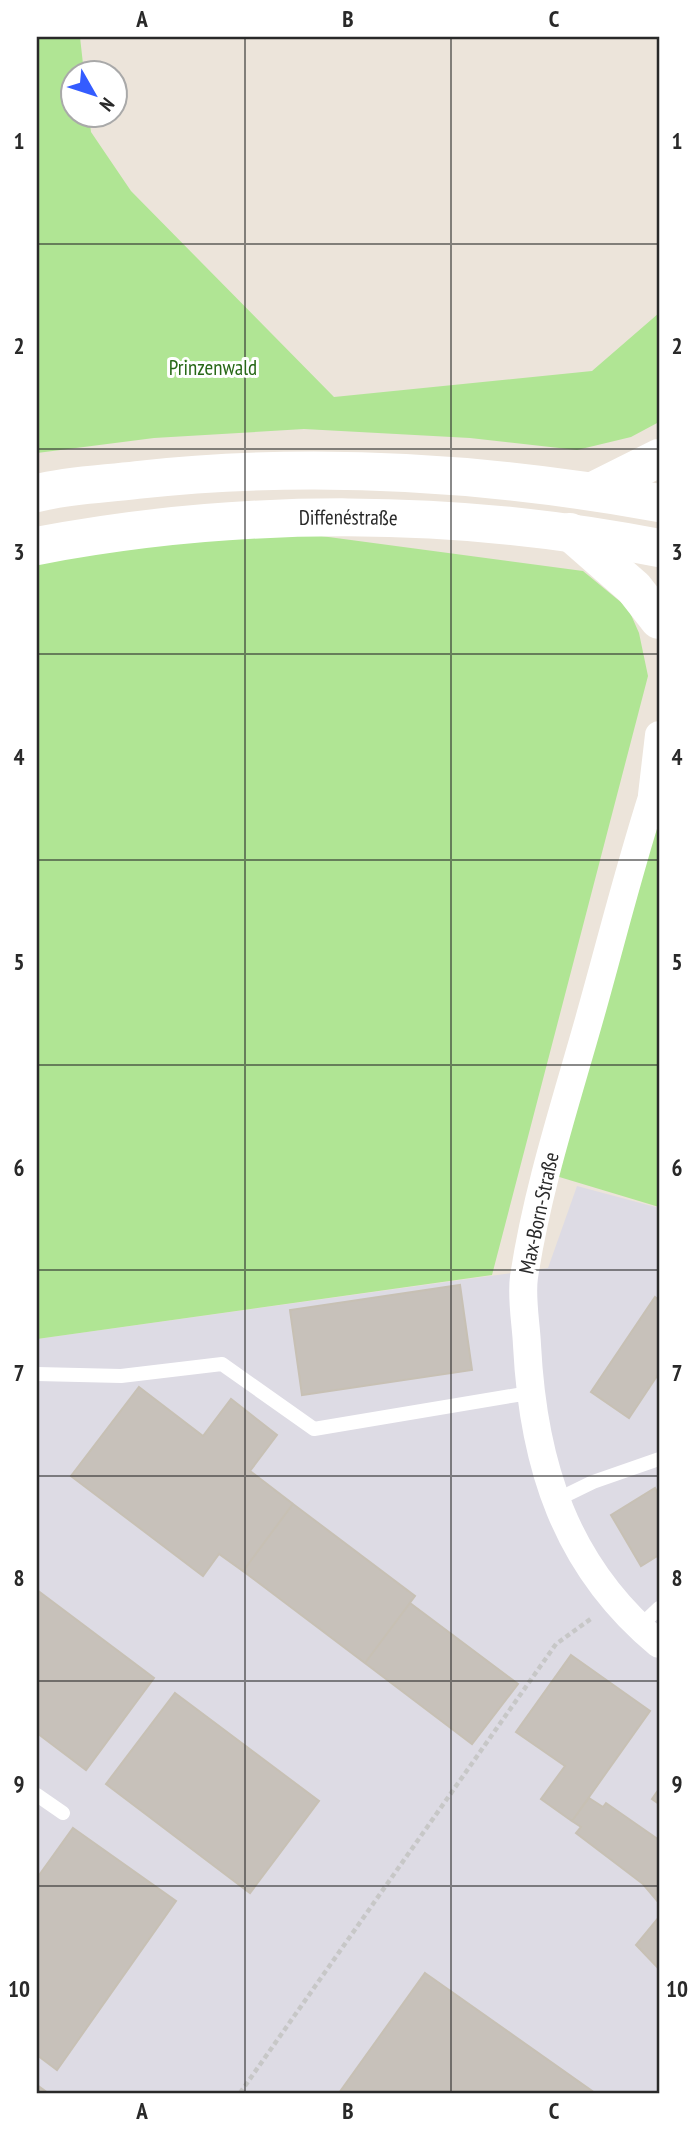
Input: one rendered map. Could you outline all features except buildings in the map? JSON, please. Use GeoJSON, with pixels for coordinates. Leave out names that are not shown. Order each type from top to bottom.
{"type":"FeatureCollection","features":[{"type":"Feature","properties":{"kind":"main road"},"geometry":{"type":"LineString","coordinates":[[593,491],[659,458]]}},
{"type":"Feature","properties":{"kind":"main road"},"geometry":{"type":"LineString","coordinates":[[37,492],[205,472],[431,473],[593,491],[659,503]]}},
{"type":"Feature","properties":{"kind":"main road","name":"Diffenéstraße"},"geometry":{"type":"LineString","coordinates":[[37,546],[211,521],[395,517],[570,532],[659,548]]}},
{"type":"Feature","properties":{"kind":"main road"},"geometry":{"type":"LineString","coordinates":[[570,532],[634,588],[659,620]]}},
{"type":"Feature","properties":{"kind":"street","name":"Max-Born-Straße"},"geometry":{"type":"LineString","coordinates":[[653,1627],[615,1601],[581,1557],[554,1500],[529,1393],[524,1279],[546,1173],[656,787],[659,734]]}},
{"type":"Feature","properties":{"kind":"lane"},"geometry":{"type":"LineString","coordinates":[[37,1374],[121,1376],[222,1364],[314,1429],[529,1393]]}},
{"type":"Feature","properties":{"kind":"lane"},"geometry":{"type":"LineString","coordinates":[[554,1500],[593,1482],[659,1459]]}},
{"type":"Feature","properties":{"kind":"lane"},"geometry":{"type":"LineString","coordinates":[[37,1795],[63,1813]]}},
{"type":"Feature","properties":{"kind":"path"},"geometry":{"type":"LineString","coordinates":[[240,2093],[556,1644],[615,1601]]}},
{"type":"Feature","properties":{"kind":"shaded area"},"geometry":{"type":"Polygon","coordinates":[[[577,1186],[659,1208],[659,2093],[37,2093],[37,1339],[548,1268],[577,1186]]]}},
{"type":"Feature","properties":{"kind":"green space","name":"Prinzenwald"},"geometry":{"type":"Polygon","coordinates":[[[37,37],[80,37],[83,60],[60,60],[60,130],[91,130],[131,191],[334,397],[592,371],[659,313],[659,422],[631,437],[577,450],[470,438],[304,429],[154,438],[37,453],[37,37]]]}},
{"type":"Feature","properties":{"kind":"green space"},"geometry":{"type":"Polygon","coordinates":[[[291,532],[583,571],[628,608],[639,633],[648,676],[492,1275],[37,1339],[37,563],[106,549],[291,532]]]}},
{"type":"Feature","properties":{"kind":"green space"},"geometry":{"type":"Polygon","coordinates":[[[659,776],[659,1207],[546,1173],[659,776]]]}}]}
